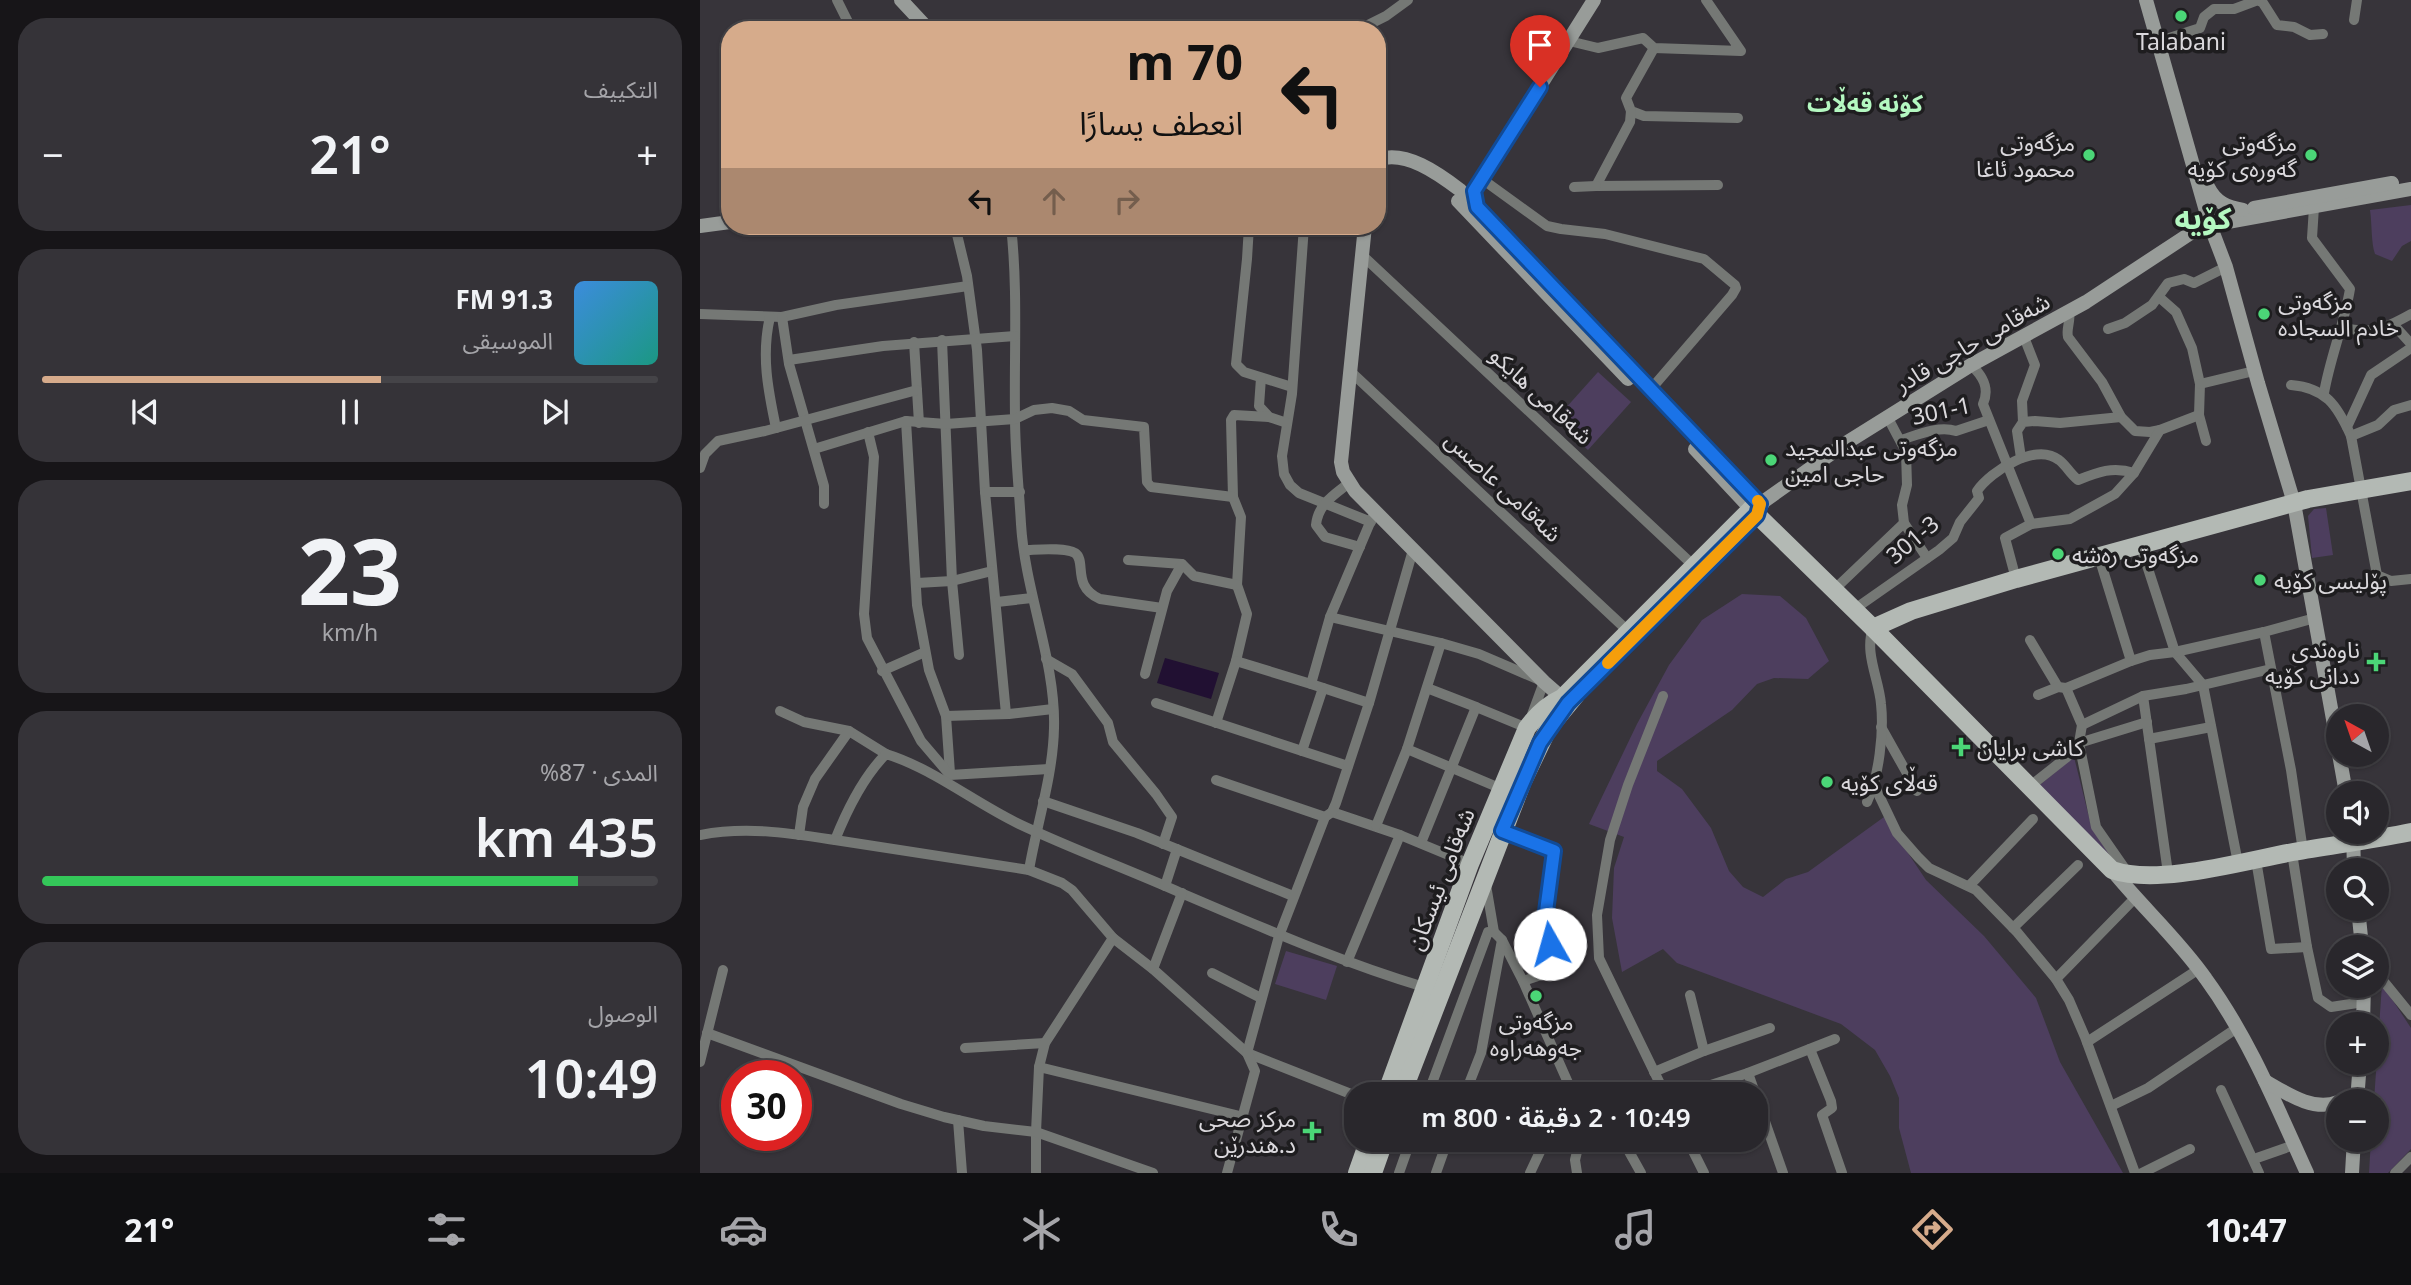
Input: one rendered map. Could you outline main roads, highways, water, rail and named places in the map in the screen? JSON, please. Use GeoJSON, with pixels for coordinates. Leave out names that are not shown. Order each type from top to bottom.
{"type":"FeatureCollection","features":[{"type":"Feature","properties":{"kind":"main road"},"geometry":{"type":"LineString","coordinates":[[901,0],[921,21]]}},
{"type":"Feature","properties":{"kind":"main road"},"geometry":{"type":"LineString","coordinates":[[1470,195],[1594,0]]}},
{"type":"Feature","properties":{"kind":"main road"},"geometry":{"type":"LineString","coordinates":[[2146,0],[2210,225],[2226,267],[2294,503],[2330,704]]}},
{"type":"Feature","properties":{"kind":"main road"},"geometry":{"type":"LineString","coordinates":[[2155,0],[2214,204],[2210,225]]}},
{"type":"Feature","properties":{"kind":"main road"},"geometry":{"type":"LineString","coordinates":[[1386,162],[1421,173],[1470,195],[1651,389],[1756,509],[1839,584],[1876,627]]}},
{"type":"Feature","properties":{"kind":"main road","name":"شەقامی حاجی قادر"},"geometry":{"type":"LineString","coordinates":[[1756,509],[1846,443],[1971,365],[2069,312],[2200,227],[2244,214],[2411,180]]}},
{"type":"Feature","properties":{"kind":"main road"},"geometry":{"type":"LineString","coordinates":[[2208,187],[2218,201],[2244,214],[2224,242],[2226,267]]}},
{"type":"Feature","properties":{"kind":"main road","name":"شەقامی حاجی قادر"},"geometry":{"type":"LineString","coordinates":[[2244,214],[2314,207],[2411,189]]}},
{"type":"Feature","properties":{"kind":"main road"},"geometry":{"type":"LineString","coordinates":[[1470,195],[1756,509],[1876,627],[2112,870],[2199,969],[2237,1028],[2266,1081],[2307,1173]]}},
{"type":"Feature","properties":{"kind":"main road"},"geometry":{"type":"LineString","coordinates":[[700,226],[721,223]]}},
{"type":"Feature","properties":{"kind":"main road"},"geometry":{"type":"LineString","coordinates":[[1364,235],[1341,462],[1343,472],[1373,516],[1413,550],[1565,700]]}},
{"type":"Feature","properties":{"kind":"main road"},"geometry":{"type":"LineString","coordinates":[[1876,627],[1911,611],[2016,579],[2294,503],[2411,481]]}},
{"type":"Feature","properties":{"kind":"main road"},"geometry":{"type":"LineString","coordinates":[[1565,700],[1694,566],[1756,509]]}},
{"type":"Feature","properties":{"kind":"main road"},"geometry":{"type":"LineString","coordinates":[[1565,700],[1756,509]]}},
{"type":"Feature","properties":{"kind":"main road","name":"شەقامی ئیسکان"},"geometry":{"type":"LineString","coordinates":[[1407,1082],[1465,927],[1478,869],[1502,789],[1527,728],[1550,703],[1565,700]]}},
{"type":"Feature","properties":{"kind":"main road","name":"شەقامی ئیسکان"},"geometry":{"type":"LineString","coordinates":[[1390,1082],[1424,987],[1478,869],[1502,831],[1544,735],[1565,700]]}},
{"type":"Feature","properties":{"kind":"main road"},"geometry":{"type":"LineString","coordinates":[[1527,728],[1544,735]]}},
{"type":"Feature","properties":{"kind":"main road"},"geometry":{"type":"LineString","coordinates":[[2389,834],[2411,832]]}},
{"type":"Feature","properties":{"kind":"main road"},"geometry":{"type":"LineString","coordinates":[[2112,870],[2130,875],[2168,873],[2247,862],[2330,844]]}},
{"type":"Feature","properties":{"kind":"main road"},"geometry":{"type":"LineString","coordinates":[[2266,1081],[2295,1098],[2326,1104]]}},
{"type":"Feature","properties":{"kind":"main road"},"geometry":{"type":"LineString","coordinates":[[1357,1173],[1364,1152]]}},
{"type":"Feature","properties":{"kind":"main road"},"geometry":{"type":"LineString","coordinates":[[1373,1173],[1380,1152]]}},
{"type":"Feature","properties":{"kind":"main road"},"geometry":{"type":"LineString","coordinates":[[2352,1173],[2353,1152]]}},
{"type":"Feature","properties":{"kind":"place","name":"Talabani"},"geometry":{"type":"Point","coordinates":[2181,16]}},
{"type":"Feature","properties":{"kind":"place","name":"مزگه‌وتی محمود ئاغا"},"geometry":{"type":"Point","coordinates":[2089,155]}},
{"type":"Feature","properties":{"kind":"place","name":"مزگه‌وتی گه‌وره‌ی كۆیه"},"geometry":{"type":"Point","coordinates":[2311,155]}},
{"type":"Feature","properties":{"kind":"place","name":"مزگه‌وتی خادم السجاده"},"geometry":{"type":"Point","coordinates":[2264,314]}},
{"type":"Feature","properties":{"kind":"place","name":"مزگه‌وتی عبدالمجید حاجی امین"},"geometry":{"type":"Point","coordinates":[1771,460]}},
{"type":"Feature","properties":{"kind":"place","name":"مزگەوتی رەشە"},"geometry":{"type":"Point","coordinates":[2058,554]}},
{"type":"Feature","properties":{"kind":"place","name":"پۆلیسی كۆیه‌"},"geometry":{"type":"Point","coordinates":[2260,580]}},
{"type":"Feature","properties":{"kind":"place","name":"ناوەندی ددانی کۆیە"},"geometry":{"type":"Point","coordinates":[2376,662]}},
{"type":"Feature","properties":{"kind":"place","name":"كاشی برایان"},"geometry":{"type":"Point","coordinates":[1961,747]}},
{"type":"Feature","properties":{"kind":"place","name":"قەڵای کۆیە"},"geometry":{"type":"Point","coordinates":[1827,782]}},
{"type":"Feature","properties":{"kind":"place","name":"مزگه‌وتی جه‌وهه‌راوه"},"geometry":{"type":"Point","coordinates":[1536,996]}},
{"type":"Feature","properties":{"kind":"place","name":"مرکز صحی د.هندرێن"},"geometry":{"type":"Point","coordinates":[1312,1131]}},
{"type":"Feature","properties":{"kind":"district","name":"کۆنە قەڵات"},"geometry":{"type":"Point","coordinates":[1865,102]}},
{"type":"Feature","properties":{"kind":"district","name":"کۆیە"},"geometry":{"type":"Point","coordinates":[2203,217]}}]}
